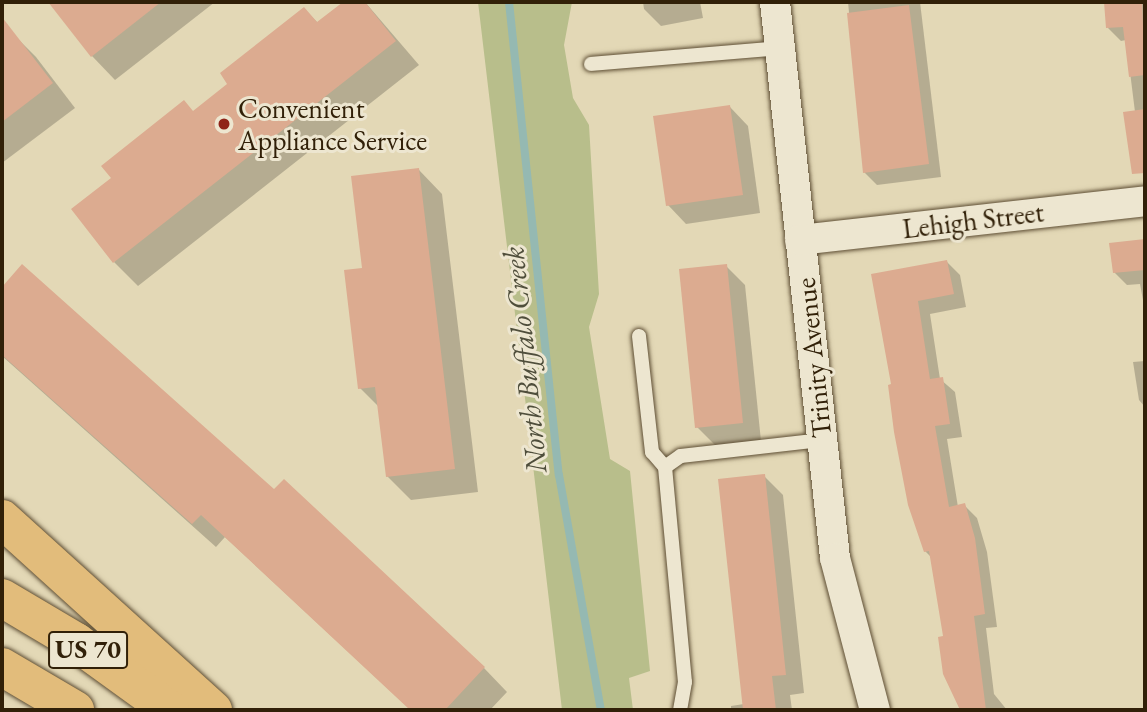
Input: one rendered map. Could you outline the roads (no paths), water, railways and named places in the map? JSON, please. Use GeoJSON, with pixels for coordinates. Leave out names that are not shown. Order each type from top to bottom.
{"type":"FeatureCollection","features":[{"type":"Feature","properties":{"kind":"highway"},"geometry":{"type":"LineString","coordinates":[[2,519],[213,710]]}},
{"type":"Feature","properties":{"kind":"highway","name":"US 70"},"geometry":{"type":"LineString","coordinates":[[2,598],[76,642],[170,710]]}},
{"type":"Feature","properties":{"kind":"highway","name":"US 70"},"geometry":{"type":"LineString","coordinates":[[2,667],[75,710]]}},
{"type":"Feature","properties":{"kind":"street","name":"Trinity Avenue"},"geometry":{"type":"LineString","coordinates":[[775,2],[835,558],[875,710]]}},
{"type":"Feature","properties":{"kind":"street","name":"Lehigh Street"},"geometry":{"type":"LineString","coordinates":[[800,240],[1145,201]]}},
{"type":"Feature","properties":{"kind":"lane"},"geometry":{"type":"LineString","coordinates":[[591,64],[780,48]]}},
{"type":"Feature","properties":{"kind":"lane"},"geometry":{"type":"LineString","coordinates":[[639,336],[652,452],[665,467],[685,682],[680,710]]}},
{"type":"Feature","properties":{"kind":"lane"},"geometry":{"type":"LineString","coordinates":[[665,467],[681,456],[822,440]]}},
{"type":"Feature","properties":{"kind":"waterway","name":"North Buffalo Creek"},"geometry":{"type":"LineString","coordinates":[[509,2],[559,475],[601,710]]}},
{"type":"Feature","properties":{"kind":"place","name":"Convenient Appliance Service"},"geometry":{"type":"Point","coordinates":[224,124]}}]}
